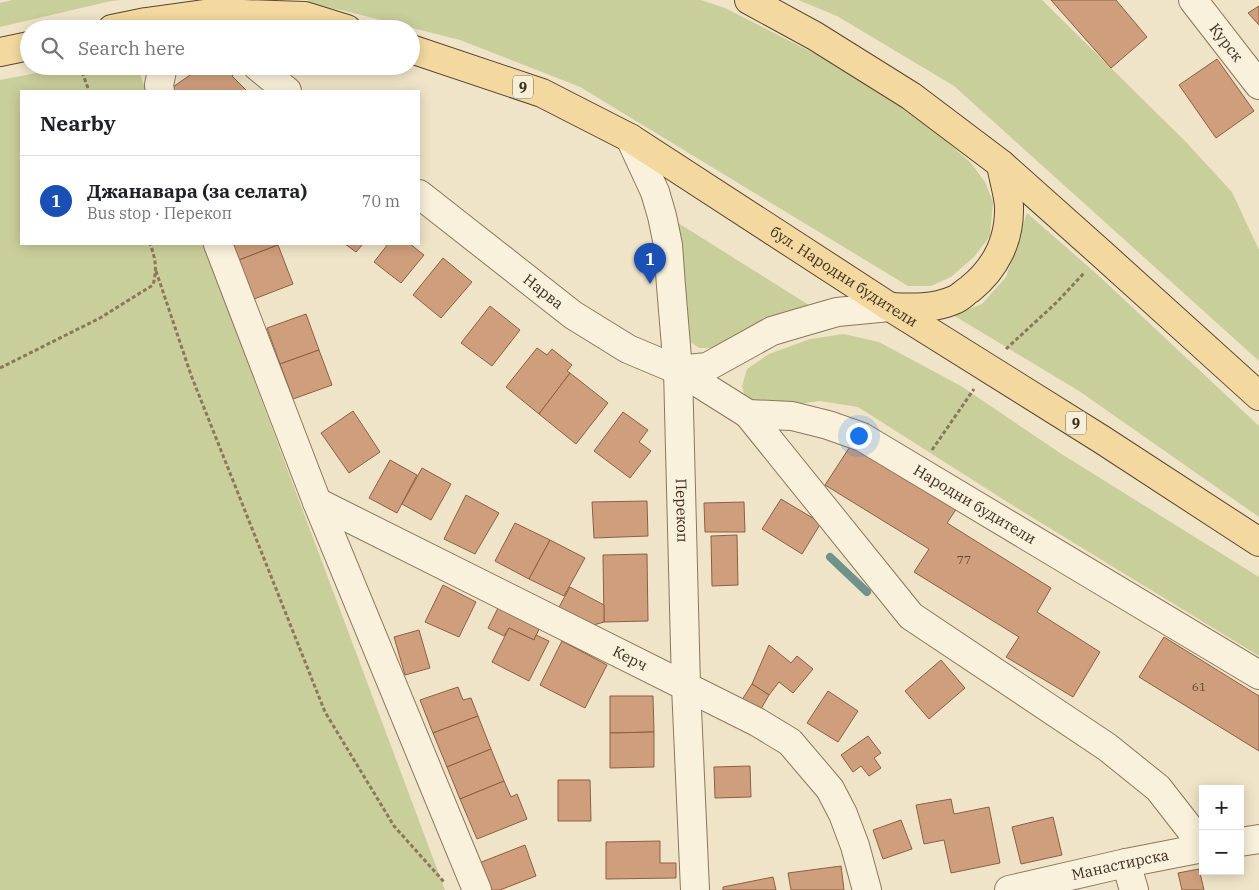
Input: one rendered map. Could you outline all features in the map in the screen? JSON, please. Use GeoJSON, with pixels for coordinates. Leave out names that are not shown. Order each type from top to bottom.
{"type":"FeatureCollection","features":[{"type":"Feature","properties":{"kind":"main road"},"geometry":{"type":"LineString","coordinates":[[748,0],[815,36],[911,96],[1001,164],[1259,396]]}},
{"type":"Feature","properties":{"kind":"main road"},"geometry":{"type":"LineString","coordinates":[[161,20],[212,13],[295,8],[325,20]]}},
{"type":"Feature","properties":{"kind":"main road"},"geometry":{"type":"LineString","coordinates":[[0,52],[20,48]]}},
{"type":"Feature","properties":{"kind":"main road","name":"бул. Народни будители"},"geometry":{"type":"LineString","coordinates":[[420,52],[542,93],[630,138],[890,307],[1093,434],[1259,542]]}},
{"type":"Feature","properties":{"kind":"main road"},"geometry":{"type":"LineString","coordinates":[[890,307],[926,308],[955,300],[990,269],[1002,249],[1008,227],[1009,205],[1001,164]]}},
{"type":"Feature","properties":{"kind":"street","name":"Курск"},"geometry":{"type":"LineString","coordinates":[[1194,0],[1259,85]]}},
{"type":"Feature","properties":{"kind":"street"},"geometry":{"type":"LineString","coordinates":[[160,90],[161,75]]}},
{"type":"Feature","properties":{"kind":"street"},"geometry":{"type":"LineString","coordinates":[[268,75],[287,90]]}},
{"type":"Feature","properties":{"kind":"street","name":"Перекоп"},"geometry":{"type":"LineString","coordinates":[[630,138],[655,192],[662,216],[668,253],[678,370],[686,686],[695,890]]}},
{"type":"Feature","properties":{"kind":"street","name":"Нарва"},"geometry":{"type":"LineString","coordinates":[[420,195],[573,315],[628,349],[678,370]]}},
{"type":"Feature","properties":{"kind":"street"},"geometry":{"type":"LineString","coordinates":[[218,245],[317,502],[477,890]]}},
{"type":"Feature","properties":{"kind":"street"},"geometry":{"type":"LineString","coordinates":[[678,370],[707,367],[772,331],[837,312],[890,307]]}},
{"type":"Feature","properties":{"kind":"street","name":"Народни будители"},"geometry":{"type":"LineString","coordinates":[[678,370],[748,414],[792,416],[828,425],[862,437],[1259,674]]}},
{"type":"Feature","properties":{"kind":"street"},"geometry":{"type":"LineString","coordinates":[[748,414],[911,616],[1107,747],[1158,788],[1199,843]]}},
{"type":"Feature","properties":{"kind":"street","name":"Керч"},"geometry":{"type":"LineString","coordinates":[[317,502],[757,722],[790,742],[830,789],[843,814],[855,846],[867,890]]}},
{"type":"Feature","properties":{"kind":"street"},"geometry":{"type":"LineString","coordinates":[[1244,841],[1259,839]]}},
{"type":"Feature","properties":{"kind":"street","name":"Манастирска"},"geometry":{"type":"LineString","coordinates":[[1017,889],[1126,863],[1199,849]]}},
{"type":"Feature","properties":{"kind":"street"},"geometry":{"type":"LineString","coordinates":[[1126,863],[1134,890]]}},
{"type":"Feature","properties":{"kind":"path"},"geometry":{"type":"LineString","coordinates":[[84,75],[90,90]]}},
{"type":"Feature","properties":{"kind":"path"},"geometry":{"type":"LineString","coordinates":[[150,245],[156,271],[191,375],[325,712],[394,826],[450,890]]}},
{"type":"Feature","properties":{"kind":"path"},"geometry":{"type":"LineString","coordinates":[[0,368],[100,318],[153,285],[156,271]]}},
{"type":"Feature","properties":{"kind":"green space"},"geometry":{"type":"Polygon","coordinates":[[[12,0],[122,0],[30,20],[20,20],[20,22],[0,27],[0,3],[12,0]]]}},
{"type":"Feature","properties":{"kind":"green space"},"geometry":{"type":"Polygon","coordinates":[[[308,0],[701,0],[725,8],[837,65],[920,118],[971,163],[985,182],[993,202],[990,236],[974,257],[951,277],[931,286],[908,286],[580,87],[460,40],[420,30],[420,20],[381,20],[341,10],[310,5],[308,0]]]}},
{"type":"Feature","properties":{"kind":"green space"},"geometry":{"type":"Polygon","coordinates":[[[798,0],[1042,0],[1186,142],[1232,192],[1259,250],[1259,361],[954,86],[837,16],[798,0]]]}},
{"type":"Feature","properties":{"kind":"green space"},"geometry":{"type":"Polygon","coordinates":[[[26,75],[140,75],[146,90],[20,90],[20,245],[203,245],[445,890],[0,890],[0,80],[26,75]]]}},
{"type":"Feature","properties":{"kind":"green space"},"geometry":{"type":"Polygon","coordinates":[[[1027,213],[1099,276],[1259,426],[1259,517],[1079,391],[953,315],[982,304],[1006,277],[1027,213]]]}},
{"type":"Feature","properties":{"kind":"green space"},"geometry":{"type":"Polygon","coordinates":[[[675,221],[812,307],[767,320],[711,348],[699,348],[689,341],[675,221]]]}},
{"type":"Feature","properties":{"kind":"green space"},"geometry":{"type":"Polygon","coordinates":[[[844,334],[879,342],[961,386],[1060,453],[1259,577],[1259,656],[1020,510],[858,407],[820,401],[777,407],[746,400],[742,386],[747,369],[769,354],[810,339],[844,334]]]}},
{"type":"Feature","properties":{"kind":"building"},"geometry":{"type":"Polygon","coordinates":[[[1051,0],[1116,0],[1147,37],[1111,68],[1051,0]]]}},
{"type":"Feature","properties":{"kind":"building"},"geometry":{"type":"Polygon","coordinates":[[[1259,6],[1259,25],[1248,13],[1259,6]]]}},
{"type":"Feature","properties":{"kind":"building"},"geometry":{"type":"Polygon","coordinates":[[[1217,59],[1254,111],[1216,138],[1179,85],[1217,59]]]}},
{"type":"Feature","properties":{"kind":"building"},"geometry":{"type":"Polygon","coordinates":[[[190,75],[233,75],[232,76],[246,90],[170,90],[190,75]]]}},
{"type":"Feature","properties":{"kind":"building"},"geometry":{"type":"Polygon","coordinates":[[[233,245],[278,245],[239,260],[233,245]]]}},
{"type":"Feature","properties":{"kind":"building"},"geometry":{"type":"Polygon","coordinates":[[[278,245],[293,284],[254,299],[239,260],[278,245]]]}},
{"type":"Feature","properties":{"kind":"building"},"geometry":{"type":"Polygon","coordinates":[[[346,245],[362,245],[356,252],[346,245]]]}},
{"type":"Feature","properties":{"kind":"building"},"geometry":{"type":"Polygon","coordinates":[[[387,245],[411,245],[424,255],[401,283],[374,262],[387,245]]]}},
{"type":"Feature","properties":{"kind":"building"},"geometry":{"type":"Polygon","coordinates":[[[443,258],[472,282],[441,318],[413,295],[443,258]]]}},
{"type":"Feature","properties":{"kind":"building"},"geometry":{"type":"Polygon","coordinates":[[[490,306],[520,330],[492,366],[461,343],[490,306]]]}},
{"type":"Feature","properties":{"kind":"building"},"geometry":{"type":"Polygon","coordinates":[[[306,314],[319,350],[280,364],[267,328],[306,314]]]}},
{"type":"Feature","properties":{"kind":"building"},"geometry":{"type":"Polygon","coordinates":[[[537,348],[547,355],[552,349],[572,365],[567,371],[570,373],[539,414],[506,387],[537,348]]]}},
{"type":"Feature","properties":{"kind":"building"},"geometry":{"type":"Polygon","coordinates":[[[319,350],[332,385],[293,399],[280,364],[319,350]]]}},
{"type":"Feature","properties":{"kind":"building"},"geometry":{"type":"Polygon","coordinates":[[[570,373],[608,403],[576,444],[539,414],[570,373]]]}},
{"type":"Feature","properties":{"kind":"building"},"geometry":{"type":"Polygon","coordinates":[[[353,411],[380,452],[349,473],[321,433],[353,411]]]}},
{"type":"Feature","properties":{"kind":"building"},"geometry":{"type":"Polygon","coordinates":[[[623,412],[648,430],[639,442],[651,451],[630,478],[594,451],[623,412]]]}},
{"type":"Feature","properties":{"kind":"building"},"geometry":{"type":"Polygon","coordinates":[[[853,442],[959,505],[947,523],[1051,588],[1037,612],[1100,652],[1073,697],[1006,657],[1019,637],[914,572],[929,549],[825,485],[853,442]]]}},
{"type":"Feature","properties":{"kind":"building"},"geometry":{"type":"Polygon","coordinates":[[[390,460],[417,475],[397,513],[369,498],[390,460]]]}},
{"type":"Feature","properties":{"kind":"building"},"geometry":{"type":"Polygon","coordinates":[[[422,468],[451,484],[431,520],[402,504],[422,468]]]}},
{"type":"Feature","properties":{"kind":"building"},"geometry":{"type":"Polygon","coordinates":[[[466,495],[499,513],[475,554],[444,539],[466,495]]]}},
{"type":"Feature","properties":{"kind":"building"},"geometry":{"type":"Polygon","coordinates":[[[781,499],[821,523],[802,554],[762,529],[781,499]]]}},
{"type":"Feature","properties":{"kind":"building"},"geometry":{"type":"Polygon","coordinates":[[[647,501],[648,536],[594,538],[592,502],[647,501]]]}},
{"type":"Feature","properties":{"kind":"building"},"geometry":{"type":"Polygon","coordinates":[[[744,502],[745,532],[705,532],[704,503],[744,502]]]}},
{"type":"Feature","properties":{"kind":"building"},"geometry":{"type":"Polygon","coordinates":[[[515,523],[550,540],[529,579],[495,561],[515,523]]]}},
{"type":"Feature","properties":{"kind":"building"},"geometry":{"type":"Polygon","coordinates":[[[737,535],[738,585],[712,586],[711,536],[737,535]]]}},
{"type":"Feature","properties":{"kind":"building"},"geometry":{"type":"Polygon","coordinates":[[[550,540],[585,558],[564,596],[529,579],[550,540]]]}},
{"type":"Feature","properties":{"kind":"building"},"geometry":{"type":"Polygon","coordinates":[[[647,554],[648,621],[604,622],[603,555],[647,554]]]}},
{"type":"Feature","properties":{"kind":"building"},"geometry":{"type":"Polygon","coordinates":[[[443,585],[476,602],[459,637],[425,622],[443,585]]]}},
{"type":"Feature","properties":{"kind":"building"},"geometry":{"type":"Polygon","coordinates":[[[570,587],[604,605],[604,622],[590,626],[558,609],[570,587]]]}},
{"type":"Feature","properties":{"kind":"building"},"geometry":{"type":"Polygon","coordinates":[[[508,607],[542,623],[534,640],[509,628],[504,636],[488,628],[498,608],[508,607]]]}},
{"type":"Feature","properties":{"kind":"building"},"geometry":{"type":"Polygon","coordinates":[[[509,628],[534,640],[536,635],[549,641],[529,681],[492,662],[509,628]]]}},
{"type":"Feature","properties":{"kind":"building"},"geometry":{"type":"Polygon","coordinates":[[[419,630],[430,668],[405,675],[394,637],[419,630]]]}},
{"type":"Feature","properties":{"kind":"building"},"geometry":{"type":"Polygon","coordinates":[[[1164,637],[1259,696],[1259,751],[1139,677],[1164,637]]]}},
{"type":"Feature","properties":{"kind":"building"},"geometry":{"type":"Polygon","coordinates":[[[562,641],[607,665],[585,708],[540,685],[562,641]]]}},
{"type":"Feature","properties":{"kind":"building"},"geometry":{"type":"Polygon","coordinates":[[[769,645],[791,663],[797,656],[813,669],[793,693],[779,682],[769,695],[752,684],[769,645]]]}},
{"type":"Feature","properties":{"kind":"building"},"geometry":{"type":"Polygon","coordinates":[[[941,660],[965,688],[929,719],[905,691],[941,660]]]}},
{"type":"Feature","properties":{"kind":"building"},"geometry":{"type":"Polygon","coordinates":[[[752,684],[769,695],[758,714],[740,703],[752,684]]]}},
{"type":"Feature","properties":{"kind":"building"},"geometry":{"type":"Polygon","coordinates":[[[458,687],[463,700],[471,698],[478,716],[433,733],[420,700],[458,687]]]}},
{"type":"Feature","properties":{"kind":"building"},"geometry":{"type":"Polygon","coordinates":[[[828,691],[858,711],[838,742],[807,723],[828,691]]]}},
{"type":"Feature","properties":{"kind":"building"},"geometry":{"type":"Polygon","coordinates":[[[610,696],[653,696],[654,732],[610,733],[610,696]]]}},
{"type":"Feature","properties":{"kind":"building"},"geometry":{"type":"Polygon","coordinates":[[[478,716],[491,749],[447,767],[433,733],[478,716]]]}},
{"type":"Feature","properties":{"kind":"building"},"geometry":{"type":"Polygon","coordinates":[[[654,732],[654,767],[610,768],[610,733],[654,732]]]}},
{"type":"Feature","properties":{"kind":"building"},"geometry":{"type":"Polygon","coordinates":[[[868,736],[881,753],[874,758],[881,768],[869,776],[861,766],[853,772],[841,755],[868,736]]]}},
{"type":"Feature","properties":{"kind":"building"},"geometry":{"type":"Polygon","coordinates":[[[491,749],[504,781],[460,799],[447,767],[491,749]]]}},
{"type":"Feature","properties":{"kind":"building"},"geometry":{"type":"Polygon","coordinates":[[[750,766],[751,797],[715,798],[714,767],[750,766]]]}},
{"type":"Feature","properties":{"kind":"building"},"geometry":{"type":"Polygon","coordinates":[[[558,780],[590,780],[591,821],[558,821],[558,780]]]}},
{"type":"Feature","properties":{"kind":"building"},"geometry":{"type":"Polygon","coordinates":[[[504,781],[511,797],[517,794],[527,819],[477,839],[460,799],[504,781]]]}},
{"type":"Feature","properties":{"kind":"building"},"geometry":{"type":"Polygon","coordinates":[[[951,799],[954,814],[989,807],[1000,863],[951,873],[944,840],[924,844],[916,805],[951,799]]]}},
{"type":"Feature","properties":{"kind":"building"},"geometry":{"type":"Polygon","coordinates":[[[1053,817],[1062,855],[1021,864],[1012,827],[1053,817]]]}},
{"type":"Feature","properties":{"kind":"building"},"geometry":{"type":"Polygon","coordinates":[[[901,820],[912,849],[883,859],[873,830],[901,820]]]}},
{"type":"Feature","properties":{"kind":"building"},"geometry":{"type":"Polygon","coordinates":[[[660,841],[660,863],[676,863],[676,878],[606,879],[606,842],[660,841]]]}},
{"type":"Feature","properties":{"kind":"building"},"geometry":{"type":"Polygon","coordinates":[[[525,845],[536,876],[500,890],[490,890],[479,863],[525,845]]]}},
{"type":"Feature","properties":{"kind":"building"},"geometry":{"type":"Polygon","coordinates":[[[841,866],[844,890],[791,890],[788,873],[841,866]]]}},
{"type":"Feature","properties":{"kind":"building"},"geometry":{"type":"Polygon","coordinates":[[[1199,869],[1204,890],[1182,890],[1178,873],[1199,869]]]}},
{"type":"Feature","properties":{"kind":"building"},"geometry":{"type":"Polygon","coordinates":[[[773,877],[776,890],[723,890],[723,887],[773,877]]]}},
{"type":"Feature","properties":{"kind":"waterway"},"geometry":{"type":"LineString","coordinates":[[830,557],[867,592]]}},
{"type":"Feature","properties":{"kind":"place","name":"Джанавара (за селата)"},"geometry":{"type":"Point","coordinates":[650,284]}}]}
